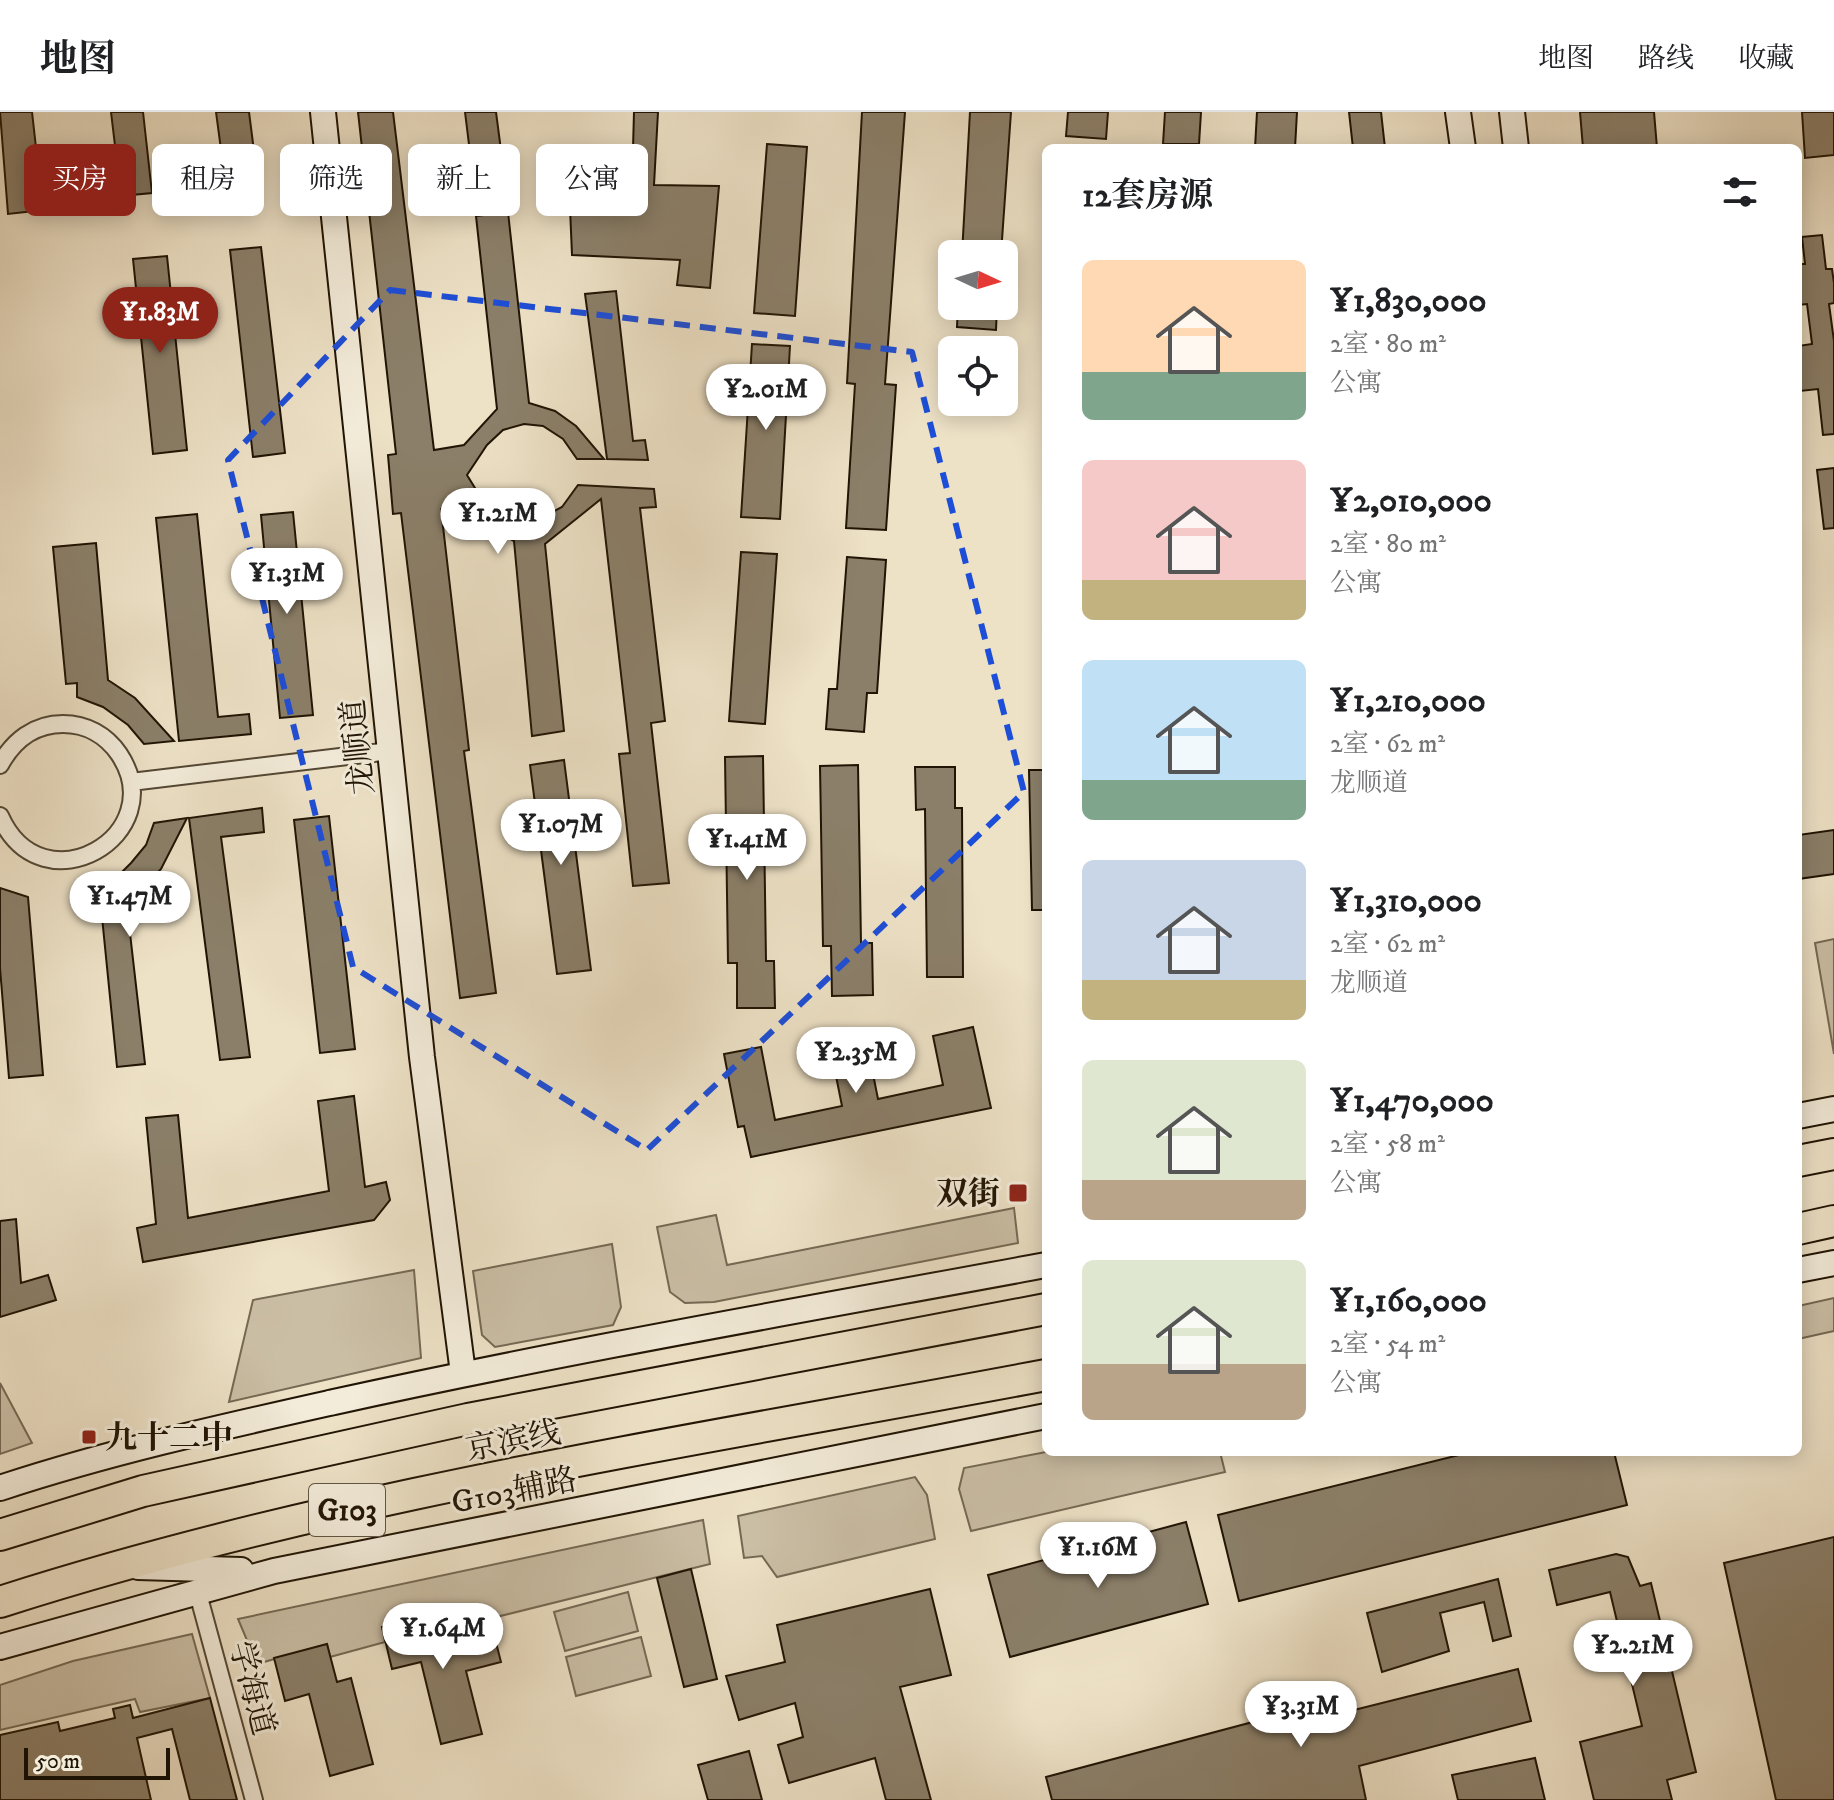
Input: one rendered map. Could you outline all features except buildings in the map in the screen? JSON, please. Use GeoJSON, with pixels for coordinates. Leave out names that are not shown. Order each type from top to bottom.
{"type":"FeatureCollection","features":[{"type":"Feature","properties":{"kind":"highway"},"geometry":{"type":"LineString","coordinates":[[1802,1160],[1834,1154]]}},
{"type":"Feature","properties":{"kind":"highway"},"geometry":{"type":"LineString","coordinates":[[1802,1228],[1834,1221]]}},
{"type":"Feature","properties":{"kind":"highway","name":"京滨线"},"geometry":{"type":"LineString","coordinates":[[0,1535],[143,1491],[468,1419],[1042,1310]]}},
{"type":"Feature","properties":{"kind":"highway","name":"京滨线"},"geometry":{"type":"LineString","coordinates":[[0,1602],[112,1566],[279,1524],[1042,1376]]}},
{"type":"Feature","properties":{"kind":"street","name":"龙顺道"},"geometry":{"type":"LineString","coordinates":[[323,112],[422,1057],[463,1373]]}},
{"type":"Feature","properties":{"kind":"street"},"geometry":{"type":"LineString","coordinates":[[1458,112],[1462,144]]}},
{"type":"Feature","properties":{"kind":"street"},"geometry":{"type":"LineString","coordinates":[[1512,112],[1516,144]]}},
{"type":"Feature","properties":{"kind":"street"},"geometry":{"type":"LineString","coordinates":[[0,765],[22,737],[37,728],[73,724],[92,729],[111,743],[127,766],[131,782],[131,801],[117,835],[97,852],[72,861],[50,860],[29,853],[8,833],[0,816]]}},
{"type":"Feature","properties":{"kind":"street"},"geometry":{"type":"LineString","coordinates":[[131,782],[390,751]]}},
{"type":"Feature","properties":{"kind":"street"},"geometry":{"type":"LineString","coordinates":[[1802,1115],[1834,1109]]}},
{"type":"Feature","properties":{"kind":"street"},"geometry":{"type":"LineString","coordinates":[[1802,1269],[1834,1263]]}},
{"type":"Feature","properties":{"kind":"street"},"geometry":{"type":"LineString","coordinates":[[0,1488],[96,1459],[463,1373],[1042,1266]]}},
{"type":"Feature","properties":{"kind":"street","name":"G103辅路"},"geometry":{"type":"LineString","coordinates":[[0,1647],[274,1571],[1042,1417]]}},
{"type":"Feature","properties":{"kind":"street"},"geometry":{"type":"LineString","coordinates":[[112,1566],[274,1571]]}},
{"type":"Feature","properties":{"kind":"street","name":"学海道"},"geometry":{"type":"LineString","coordinates":[[197,1590],[254,1800]]}},
{"type":"Feature","properties":{"kind":"highlighted area"},"geometry":{"type":"Polygon","coordinates":[[[390,290],[912,352],[1024,792],[647,1150],[353,967],[228,460],[390,290]]]}},
{"type":"Feature","properties":{"kind":"shaded area"},"geometry":{"type":"Polygon","coordinates":[[[1834,939],[1834,1054],[1815,943],[1834,939]]]}},
{"type":"Feature","properties":{"kind":"shaded area"},"geometry":{"type":"Polygon","coordinates":[[[1014,1208],[1018,1243],[714,1302],[685,1303],[670,1292],[657,1227],[716,1215],[727,1265],[1014,1208]]]}},
{"type":"Feature","properties":{"kind":"shaded area"},"geometry":{"type":"Polygon","coordinates":[[[612,1244],[621,1307],[613,1325],[495,1347],[482,1335],[473,1271],[612,1244]]]}},
{"type":"Feature","properties":{"kind":"shaded area"},"geometry":{"type":"Polygon","coordinates":[[[414,1270],[421,1358],[229,1402],[253,1300],[414,1270]]]}},
{"type":"Feature","properties":{"kind":"shaded area"},"geometry":{"type":"Polygon","coordinates":[[[1834,1298],[1834,1331],[1802,1338],[1802,1305],[1834,1298]]]}},
{"type":"Feature","properties":{"kind":"shaded area"},"geometry":{"type":"Polygon","coordinates":[[[0,1383],[32,1443],[0,1454],[0,1383]]]}},
{"type":"Feature","properties":{"kind":"shaded area"},"geometry":{"type":"Polygon","coordinates":[[[1042,1453],[1042,1456],[1221,1456],[1225,1472],[971,1531],[959,1489],[964,1468],[1042,1453]]]}},
{"type":"Feature","properties":{"kind":"shaded area"},"geometry":{"type":"Polygon","coordinates":[[[915,1477],[927,1495],[935,1539],[777,1577],[762,1556],[744,1558],[738,1516],[915,1477]]]}},
{"type":"Feature","properties":{"kind":"shaded area"},"geometry":{"type":"Polygon","coordinates":[[[703,1520],[710,1564],[440,1631],[435,1614],[382,1627],[385,1642],[330,1657],[327,1644],[257,1664],[238,1619],[703,1520]]]}},
{"type":"Feature","properties":{"kind":"shaded area"},"geometry":{"type":"Polygon","coordinates":[[[628,1592],[638,1631],[565,1651],[554,1612],[628,1592]]]}},
{"type":"Feature","properties":{"kind":"shaded area"},"geometry":{"type":"Polygon","coordinates":[[[192,1634],[210,1698],[140,1712],[135,1699],[0,1730],[0,1685],[73,1661],[192,1634]]]}},
{"type":"Feature","properties":{"kind":"shaded area"},"geometry":{"type":"Polygon","coordinates":[[[641,1637],[651,1676],[576,1696],[566,1657],[641,1637]]]}},
{"type":"Feature","properties":{"kind":"place","name":"双街"},"geometry":{"type":"Point","coordinates":[1018,1193]}},
{"type":"Feature","properties":{"kind":"place","name":"九十二中"},"geometry":{"type":"Point","coordinates":[89,1437]}}]}
